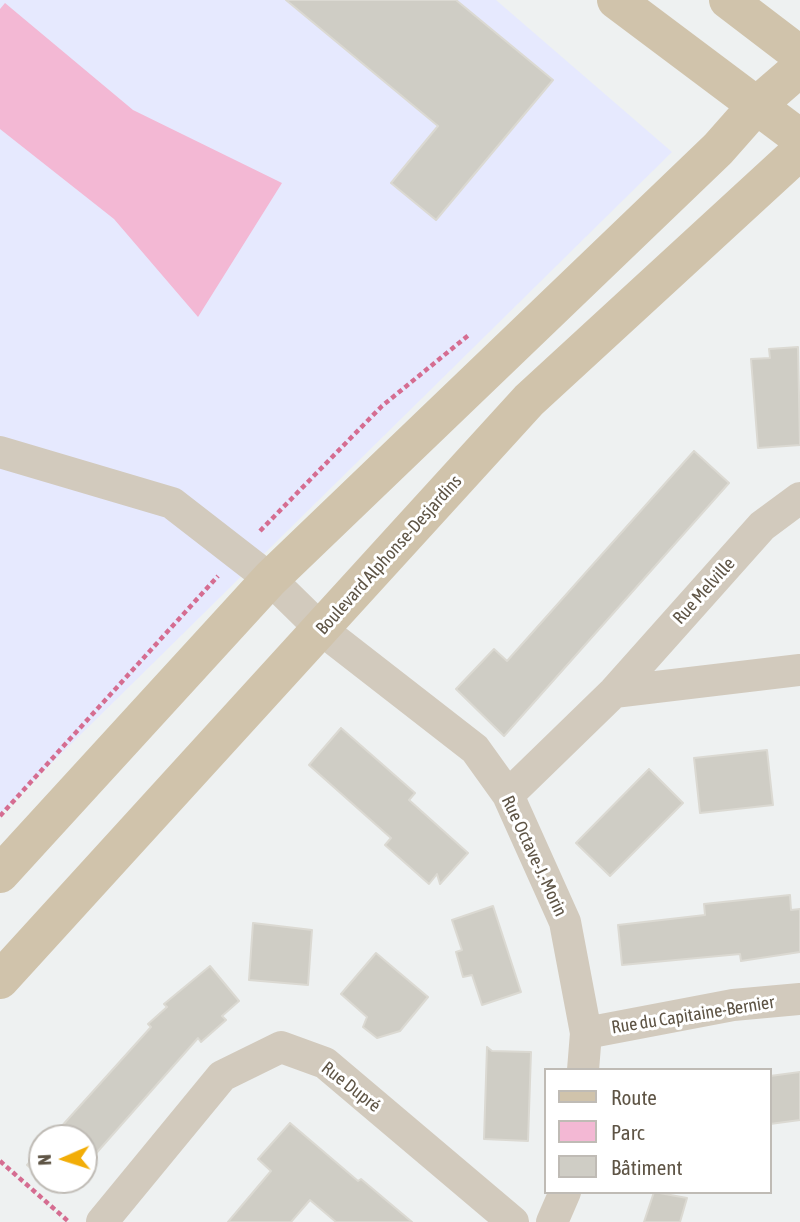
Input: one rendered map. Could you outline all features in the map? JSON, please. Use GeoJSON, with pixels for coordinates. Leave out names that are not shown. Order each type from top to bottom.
{"type":"FeatureCollection","features":[{"type":"Feature","properties":{"kind":"main road"},"geometry":{"type":"LineString","coordinates":[[616,0],[800,138]]}},
{"type":"Feature","properties":{"kind":"main road"},"geometry":{"type":"LineString","coordinates":[[728,0],[800,55]]}},
{"type":"Feature","properties":{"kind":"main road"},"geometry":{"type":"LineString","coordinates":[[0,874],[270,579],[718,149],[756,106],[800,68]]}},
{"type":"Feature","properties":{"kind":"main road","name":"Boulevard Alphonse-Desjardins"},"geometry":{"type":"LineString","coordinates":[[0,980],[529,400],[800,151]]}},
{"type":"Feature","properties":{"kind":"street","name":"Rue Octave-J.-Morin"},"geometry":{"type":"LineString","coordinates":[[0,452],[172,503],[270,579],[322,630],[475,749],[508,795],[565,922],[586,1033],[583,1068]]}},
{"type":"Feature","properties":{"kind":"street","name":"Rue Melville"},"geometry":{"type":"LineString","coordinates":[[508,795],[614,692],[762,526],[800,498]]}},
{"type":"Feature","properties":{"kind":"street"},"geometry":{"type":"LineString","coordinates":[[614,692],[800,670]]}},
{"type":"Feature","properties":{"kind":"street","name":"Rue du Capitaine-Bernier"},"geometry":{"type":"LineString","coordinates":[[586,1033],[733,1005],[800,999]]}},
{"type":"Feature","properties":{"kind":"street","name":"Rue Dupré"},"geometry":{"type":"LineString","coordinates":[[102,1222],[222,1076],[281,1047],[325,1063],[513,1222]]}},
{"type":"Feature","properties":{"kind":"street"},"geometry":{"type":"LineString","coordinates":[[552,1222],[564,1194]]}},
{"type":"Feature","properties":{"kind":"path"},"geometry":{"type":"LineString","coordinates":[[0,817],[221,573]]}},
{"type":"Feature","properties":{"kind":"path"},"geometry":{"type":"LineString","coordinates":[[0,1161],[69,1222]]}},
{"type":"Feature","properties":{"kind":"shaded area"},"geometry":{"type":"Polygon","coordinates":[[[0,0],[496,0],[672,152],[0,814],[0,0]]]}},
{"type":"Feature","properties":{"kind":"green space"},"geometry":{"type":"Polygon","coordinates":[[[5,3],[133,110],[282,183],[198,317],[114,219],[0,129],[0,9],[5,3]]]}},
{"type":"Feature","properties":{"kind":"building"},"geometry":{"type":"Polygon","coordinates":[[[286,0],[456,0],[553,80],[436,220],[391,183],[438,126],[286,0]]]}},
{"type":"Feature","properties":{"kind":"building"},"geometry":{"type":"Polygon","coordinates":[[[798,347],[800,445],[758,448],[751,359],[770,358],[769,349],[798,347]]]}},
{"type":"Feature","properties":{"kind":"building"},"geometry":{"type":"Polygon","coordinates":[[[694,451],[729,483],[504,736],[456,689],[494,649],[507,661],[694,451]]]}},
{"type":"Feature","properties":{"kind":"building"},"geometry":{"type":"Polygon","coordinates":[[[341,728],[415,793],[409,800],[468,853],[440,884],[437,874],[429,884],[385,845],[391,838],[309,765],[341,728]]]}},
{"type":"Feature","properties":{"kind":"building"},"geometry":{"type":"Polygon","coordinates":[[[767,750],[773,805],[700,813],[694,758],[767,750]]]}},
{"type":"Feature","properties":{"kind":"building"},"geometry":{"type":"Polygon","coordinates":[[[649,769],[683,803],[610,876],[576,843],[649,769]]]}},
{"type":"Feature","properties":{"kind":"building"},"geometry":{"type":"Polygon","coordinates":[[[790,895],[791,910],[800,909],[800,952],[741,961],[740,954],[622,965],[618,925],[705,915],[704,904],[790,895]]]}},
{"type":"Feature","properties":{"kind":"building"},"geometry":{"type":"Polygon","coordinates":[[[493,906],[521,992],[482,1005],[472,975],[463,977],[456,952],[462,950],[452,920],[493,906]]]}},
{"type":"Feature","properties":{"kind":"building"},"geometry":{"type":"Polygon","coordinates":[[[253,923],[312,930],[308,985],[249,980],[253,923]]]}},
{"type":"Feature","properties":{"kind":"building"},"geometry":{"type":"Polygon","coordinates":[[[376,953],[428,997],[400,1031],[377,1038],[363,1027],[367,1017],[341,994],[376,953]]]}},
{"type":"Feature","properties":{"kind":"building"},"geometry":{"type":"Polygon","coordinates":[[[210,966],[239,1001],[222,1016],[226,1020],[201,1042],[198,1038],[98,1151],[98,1124],[64,1124],[151,1027],[148,1024],[167,1007],[164,1004],[210,966]]]}},
{"type":"Feature","properties":{"kind":"building"},"geometry":{"type":"Polygon","coordinates":[[[487,1047],[492,1051],[531,1052],[528,1141],[484,1139],[487,1047]]]}},
{"type":"Feature","properties":{"kind":"building"},"geometry":{"type":"Polygon","coordinates":[[[800,1072],[800,1120],[772,1124],[772,1076],[800,1072]]]}},
{"type":"Feature","properties":{"kind":"building"},"geometry":{"type":"Polygon","coordinates":[[[290,1123],[358,1181],[361,1179],[412,1222],[336,1222],[310,1200],[291,1222],[228,1222],[271,1171],[258,1159],[290,1123]]]}},
{"type":"Feature","properties":{"kind":"building"},"geometry":{"type":"Polygon","coordinates":[[[653,1194],[687,1198],[680,1222],[644,1222],[653,1194]]]}}]}
